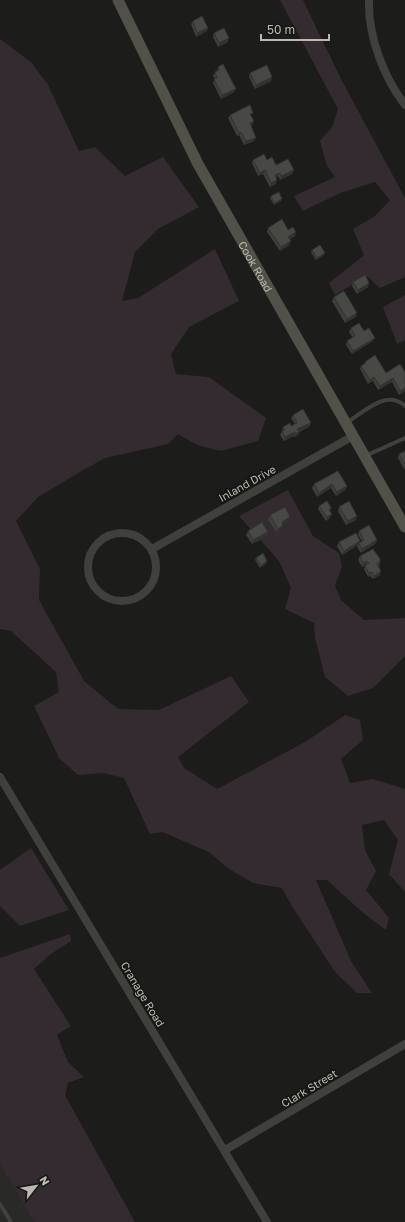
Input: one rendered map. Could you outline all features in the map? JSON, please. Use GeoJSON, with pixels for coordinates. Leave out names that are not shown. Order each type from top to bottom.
{"type":"FeatureCollection","features":[{"type":"Feature","properties":{"kind":"street","name":"Cook Road"},"geometry":{"type":"LineString","coordinates":[[118,0],[198,164],[405,527]]}},
{"type":"Feature","properties":{"kind":"street"},"geometry":{"type":"LineString","coordinates":[[369,0],[372,31],[378,54],[391,84],[405,105]]}},
{"type":"Feature","properties":{"kind":"street","name":"Inland Drive"},"geometry":{"type":"LineString","coordinates":[[152,549],[353,436]]}},
{"type":"Feature","properties":{"kind":"street"},"geometry":{"type":"LineString","coordinates":[[124,532],[133,534],[144,540],[152,549],[156,559],[157,571],[149,589],[140,597],[122,602],[110,599],[96,589],[88,571],[88,559],[98,542],[112,534],[124,532]]}},
{"type":"Feature","properties":{"kind":"street","name":"Cranage Road"},"geometry":{"type":"LineString","coordinates":[[0,777],[267,1222]]}},
{"type":"Feature","properties":{"kind":"street","name":"Clark Street"},"geometry":{"type":"LineString","coordinates":[[225,1150],[405,1044]]}},
{"type":"Feature","properties":{"kind":"lane"},"geometry":{"type":"LineString","coordinates":[[346,424],[385,399],[395,399],[405,406]]}},
{"type":"Feature","properties":{"kind":"lane"},"geometry":{"type":"LineString","coordinates":[[365,456],[405,438]]}},
{"type":"Feature","properties":{"kind":"lane"},"geometry":{"type":"LineString","coordinates":[[0,1204],[11,1222]]}},
{"type":"Feature","properties":{"kind":"shaded area"},"geometry":{"type":"Polygon","coordinates":[[[280,0],[303,0],[341,79],[405,198],[405,277],[380,288],[367,276],[335,295],[329,283],[364,255],[353,229],[375,216],[390,200],[375,182],[340,193],[303,211],[294,196],[335,177],[327,166],[320,141],[332,127],[338,109],[280,0]]]}},
{"type":"Feature","properties":{"kind":"shaded area"},"geometry":{"type":"Polygon","coordinates":[[[0,39],[31,62],[48,85],[79,151],[95,147],[125,176],[163,157],[199,207],[158,229],[135,252],[122,301],[138,298],[215,249],[239,301],[189,327],[171,354],[176,374],[209,377],[266,418],[258,441],[221,451],[197,445],[178,434],[168,444],[105,458],[38,497],[16,521],[40,569],[39,600],[84,681],[118,709],[159,710],[231,676],[249,702],[178,757],[184,768],[217,789],[305,742],[345,715],[360,720],[363,740],[341,759],[350,783],[373,779],[405,789],[405,892],[389,874],[398,840],[384,820],[362,825],[365,850],[376,871],[366,890],[389,918],[386,930],[362,912],[327,880],[316,880],[351,961],[372,993],[357,993],[335,972],[293,908],[282,888],[253,883],[229,869],[209,852],[162,832],[150,834],[124,778],[103,773],[78,775],[59,758],[34,706],[59,692],[56,672],[11,631],[0,629],[0,39]]]}},
{"type":"Feature","properties":{"kind":"shaded area"},"geometry":{"type":"Polygon","coordinates":[[[405,295],[405,340],[397,344],[383,307],[405,295]]]}},
{"type":"Feature","properties":{"kind":"shaded area"},"geometry":{"type":"Polygon","coordinates":[[[288,490],[313,536],[339,553],[342,567],[335,586],[341,600],[364,620],[405,618],[405,656],[373,688],[348,696],[325,677],[315,638],[314,623],[285,609],[291,588],[279,561],[239,516],[288,490]]]}},
{"type":"Feature","properties":{"kind":"shaded area"},"geometry":{"type":"Polygon","coordinates":[[[31,848],[69,910],[20,926],[0,906],[0,870],[31,848]]]}},
{"type":"Feature","properties":{"kind":"shaded area"},"geometry":{"type":"Polygon","coordinates":[[[70,934],[71,941],[51,954],[34,969],[71,1026],[57,1035],[68,1062],[84,1077],[68,1083],[65,1095],[135,1222],[34,1222],[0,1165],[0,958],[70,934]]]}},
{"type":"Feature","properties":{"kind":"shaded area"},"geometry":{"type":"Polygon","coordinates":[[[0,1165],[34,1222],[0,1222],[0,1165]]]}},
{"type":"Feature","properties":{"kind":"building"},"geometry":{"type":"Polygon","coordinates":[[[202,16],[208,28],[197,33],[193,21],[202,16]]]}},
{"type":"Feature","properties":{"kind":"building"},"geometry":{"type":"Polygon","coordinates":[[[224,28],[229,38],[219,43],[214,33],[224,28]]]}},
{"type":"Feature","properties":{"kind":"building"},"geometry":{"type":"Polygon","coordinates":[[[223,64],[236,89],[222,95],[214,79],[217,78],[215,72],[219,70],[218,67],[223,64]]]}},
{"type":"Feature","properties":{"kind":"building"},"geometry":{"type":"Polygon","coordinates":[[[267,65],[272,77],[256,85],[250,73],[267,65]]]}},
{"type":"Feature","properties":{"kind":"building"},"geometry":{"type":"Polygon","coordinates":[[[250,105],[253,113],[250,114],[254,121],[250,123],[256,138],[246,141],[241,132],[239,133],[230,115],[250,105]]]}},
{"type":"Feature","properties":{"kind":"building"},"geometry":{"type":"Polygon","coordinates":[[[264,154],[267,160],[272,157],[276,165],[288,159],[294,170],[281,176],[280,173],[275,175],[277,180],[271,183],[265,170],[260,173],[253,160],[264,154]]]}},
{"type":"Feature","properties":{"kind":"building"},"geometry":{"type":"Polygon","coordinates":[[[279,192],[282,199],[274,203],[271,196],[279,192]]]}},
{"type":"Feature","properties":{"kind":"building"},"geometry":{"type":"Polygon","coordinates":[[[282,219],[288,230],[293,227],[296,232],[288,237],[291,241],[281,247],[268,228],[282,219]]]}},
{"type":"Feature","properties":{"kind":"building"},"geometry":{"type":"Polygon","coordinates":[[[320,245],[325,253],[317,258],[312,250],[320,245]]]}},
{"type":"Feature","properties":{"kind":"building"},"geometry":{"type":"Polygon","coordinates":[[[365,275],[369,283],[358,290],[353,282],[365,275]]]}},
{"type":"Feature","properties":{"kind":"building"},"geometry":{"type":"Polygon","coordinates":[[[344,291],[357,313],[347,319],[334,297],[344,291]]]}},
{"type":"Feature","properties":{"kind":"building"},"geometry":{"type":"Polygon","coordinates":[[[359,323],[364,331],[369,328],[375,338],[353,351],[347,341],[355,336],[351,328],[359,323]]]}},
{"type":"Feature","properties":{"kind":"building"},"geometry":{"type":"Polygon","coordinates":[[[375,355],[386,373],[400,364],[405,372],[405,388],[400,391],[393,378],[380,386],[374,377],[370,380],[361,366],[375,355]]]}},
{"type":"Feature","properties":{"kind":"building"},"geometry":{"type":"Polygon","coordinates":[[[303,409],[311,423],[297,429],[299,432],[295,434],[295,432],[285,437],[282,431],[285,430],[283,427],[290,423],[291,426],[297,423],[293,415],[303,409]]]}},
{"type":"Feature","properties":{"kind":"building"},"geometry":{"type":"Polygon","coordinates":[[[405,451],[405,464],[399,454],[405,451]]]}},
{"type":"Feature","properties":{"kind":"building"},"geometry":{"type":"Polygon","coordinates":[[[338,471],[347,486],[337,492],[332,484],[319,493],[314,484],[338,471]]]}},
{"type":"Feature","properties":{"kind":"building"},"geometry":{"type":"Polygon","coordinates":[[[327,501],[331,508],[329,510],[332,514],[327,517],[319,506],[327,501]]]}},
{"type":"Feature","properties":{"kind":"building"},"geometry":{"type":"Polygon","coordinates":[[[349,501],[357,516],[348,521],[339,507],[349,501]]]}},
{"type":"Feature","properties":{"kind":"building"},"geometry":{"type":"Polygon","coordinates":[[[285,507],[290,517],[282,522],[283,525],[278,529],[270,515],[285,507]]]}},
{"type":"Feature","properties":{"kind":"building"},"geometry":{"type":"Polygon","coordinates":[[[262,522],[268,532],[253,540],[248,531],[262,522]]]}},
{"type":"Feature","properties":{"kind":"building"},"geometry":{"type":"Polygon","coordinates":[[[369,525],[377,540],[362,549],[359,543],[364,540],[359,531],[369,525]]]}},
{"type":"Feature","properties":{"kind":"building"},"geometry":{"type":"Polygon","coordinates":[[[356,533],[360,541],[344,551],[339,542],[356,533]]]}},
{"type":"Feature","properties":{"kind":"building"},"geometry":{"type":"Polygon","coordinates":[[[373,549],[380,559],[380,562],[377,564],[381,571],[374,576],[372,572],[369,573],[365,566],[369,563],[367,561],[363,563],[360,556],[373,549]]]}},
{"type":"Feature","properties":{"kind":"building"},"geometry":{"type":"Polygon","coordinates":[[[263,553],[267,561],[261,566],[256,558],[263,553]]]}}]}
